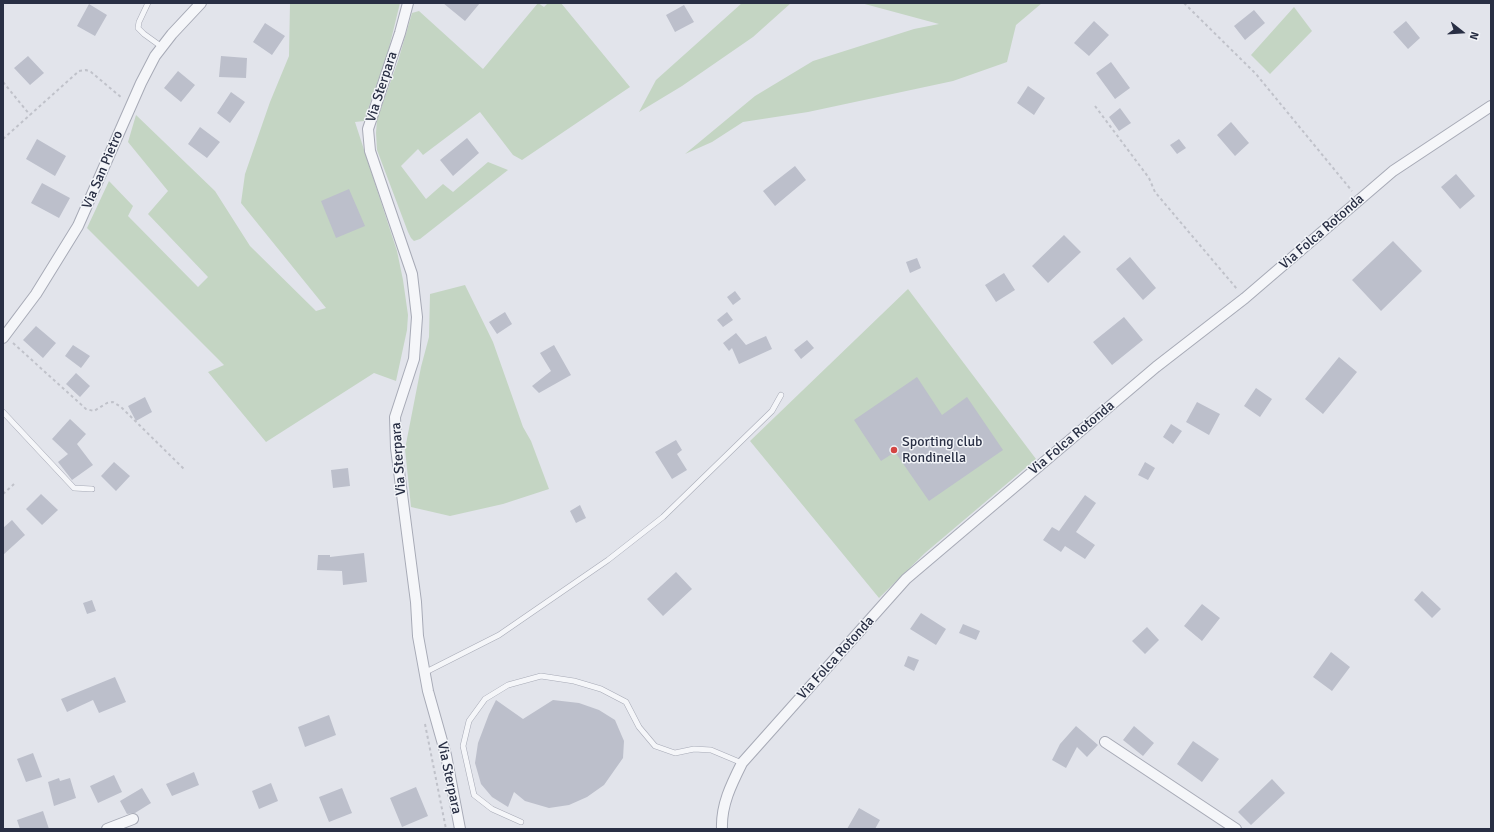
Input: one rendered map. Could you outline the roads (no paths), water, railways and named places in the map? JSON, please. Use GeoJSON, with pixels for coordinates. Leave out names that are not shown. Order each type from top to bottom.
{"type":"FeatureCollection","features":[{"type":"Feature","properties":{"kind":"street","name":"Via San Pietro"},"geometry":{"type":"LineString","coordinates":[[4,336],[36,294],[78,226],[141,82],[162,47],[201,3]]}},
{"type":"Feature","properties":{"kind":"street","name":"Via Sterpara"},"geometry":{"type":"LineString","coordinates":[[408,3],[400,33],[368,130],[370,151],[412,274],[418,317],[414,359],[395,417],[396,448],[415,595],[418,636],[424,673],[446,755],[460,829]]}},
{"type":"Feature","properties":{"kind":"street","name":"Via Folca Rotonda"},"geometry":{"type":"LineString","coordinates":[[722,829],[722,816],[728,792],[742,763],[906,579],[1156,367],[1245,298],[1393,171],[1491,106]]}},
{"type":"Feature","properties":{"kind":"street"},"geometry":{"type":"LineString","coordinates":[[1105,742],[1236,829]]}},
{"type":"Feature","properties":{"kind":"street"},"geometry":{"type":"LineString","coordinates":[[106,829],[134,819]]}},
{"type":"Feature","properties":{"kind":"lane"},"geometry":{"type":"LineString","coordinates":[[148,3],[139,22],[138,28],[162,47]]}},
{"type":"Feature","properties":{"kind":"lane"},"geometry":{"type":"LineString","coordinates":[[424,673],[499,635],[608,560],[663,517],[772,411],[781,395]]}},
{"type":"Feature","properties":{"kind":"lane"},"geometry":{"type":"LineString","coordinates":[[3,412],[74,488],[92,489]]}},
{"type":"Feature","properties":{"kind":"lane"},"geometry":{"type":"LineString","coordinates":[[521,822],[492,809],[474,795],[463,746],[469,721],[484,698],[514,683],[541,676],[574,681],[601,689],[626,702],[639,727],[656,746],[675,753],[694,749],[711,750],[742,763]]}},
{"type":"Feature","properties":{"kind":"place","name":"Sporting club Rondinella"},"geometry":{"type":"Point","coordinates":[894,450]}}]}
